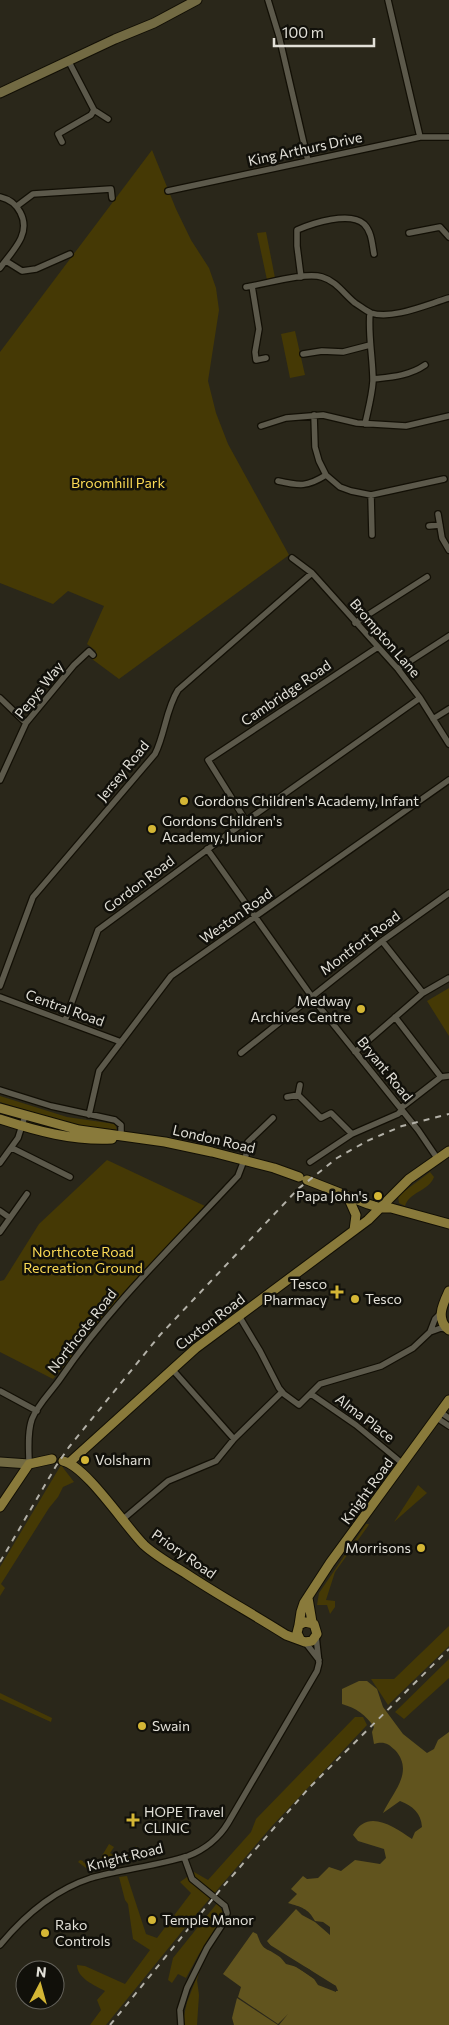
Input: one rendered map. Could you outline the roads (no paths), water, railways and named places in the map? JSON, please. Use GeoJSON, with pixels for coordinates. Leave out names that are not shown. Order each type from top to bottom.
{"type":"FeatureCollection","features":[{"type":"Feature","properties":{"kind":"main road"},"geometry":{"type":"LineString","coordinates":[[0,93],[68,60],[154,23],[198,0]]}},
{"type":"Feature","properties":{"kind":"main road","name":"London Road"},"geometry":{"type":"LineString","coordinates":[[0,1108],[79,1130],[165,1142],[244,1160],[303,1178],[348,1197],[381,1208],[391,1208],[449,1224]]}},
{"type":"Feature","properties":{"kind":"main road","name":"London Road"},"geometry":{"type":"LineString","coordinates":[[0,1113],[15,1118],[22,1126]]}},
{"type":"Feature","properties":{"kind":"main road","name":"London Road"},"geometry":{"type":"LineString","coordinates":[[0,1119],[72,1138],[103,1140],[121,1137]]}},
{"type":"Feature","properties":{"kind":"main road","name":"Cuxton Road"},"geometry":{"type":"LineString","coordinates":[[67,1461],[204,1342],[354,1230],[381,1208],[409,1178],[449,1151]]}},
{"type":"Feature","properties":{"kind":"main road"},"geometry":{"type":"LineString","coordinates":[[348,1197],[356,1215],[354,1230]]}},
{"type":"Feature","properties":{"kind":"main road"},"geometry":{"type":"LineString","coordinates":[[448,1329],[442,1323],[441,1313],[449,1291]]}},
{"type":"Feature","properties":{"kind":"main road","name":"Knight Road"},"geometry":{"type":"LineString","coordinates":[[299,1626],[300,1612],[330,1563],[449,1400]]}},
{"type":"Feature","properties":{"kind":"main road"},"geometry":{"type":"LineString","coordinates":[[0,1462],[29,1464],[52,1459]]}},
{"type":"Feature","properties":{"kind":"main road","name":"Priory Road"},"geometry":{"type":"LineString","coordinates":[[67,1461],[96,1487],[146,1547],[207,1588],[286,1635],[303,1640]]}},
{"type":"Feature","properties":{"kind":"main road"},"geometry":{"type":"LineString","coordinates":[[0,1507],[29,1464]]}},
{"type":"Feature","properties":{"kind":"main road"},"geometry":{"type":"LineString","coordinates":[[299,1626],[297,1633],[303,1640],[312,1641],[316,1636],[317,1628],[312,1622],[308,1598]]}},
{"type":"Feature","properties":{"kind":"main road"},"geometry":{"type":"LineString","coordinates":[[276,1629],[312,1622]]}},
{"type":"Feature","properties":{"kind":"street"},"geometry":{"type":"LineString","coordinates":[[268,0],[280,36],[308,161]]}},
{"type":"Feature","properties":{"kind":"street"},"geometry":{"type":"LineString","coordinates":[[388,0],[420,137]]}},
{"type":"Feature","properties":{"kind":"street"},"geometry":{"type":"LineString","coordinates":[[68,60],[94,110],[108,119]]}},
{"type":"Feature","properties":{"kind":"street"},"geometry":{"type":"LineString","coordinates":[[62,142],[58,134],[91,115],[94,110]]}},
{"type":"Feature","properties":{"kind":"street","name":"King Arthurs Drive"},"geometry":{"type":"LineString","coordinates":[[168,191],[420,137],[449,137]]}},
{"type":"Feature","properties":{"kind":"street"},"geometry":{"type":"LineString","coordinates":[[18,206],[33,194],[67,191],[112,189],[112,198]]}},
{"type":"Feature","properties":{"kind":"street"},"geometry":{"type":"LineString","coordinates":[[0,197],[6,198],[18,206],[22,218],[22,236],[0,268]]}},
{"type":"Feature","properties":{"kind":"street"},"geometry":{"type":"LineString","coordinates":[[301,277],[297,230],[307,226],[340,219],[350,218],[357,220],[364,224],[370,232],[374,254]]}},
{"type":"Feature","properties":{"kind":"street"},"geometry":{"type":"LineString","coordinates":[[409,233],[440,226],[449,237]]}},
{"type":"Feature","properties":{"kind":"street"},"geometry":{"type":"LineString","coordinates":[[6,261],[22,271],[36,269],[70,254]]}},
{"type":"Feature","properties":{"kind":"street"},"geometry":{"type":"LineString","coordinates":[[266,358],[256,360],[255,352],[259,329],[249,287],[301,277],[322,277],[337,286],[354,302],[370,313],[389,314],[422,307],[449,298]]}},
{"type":"Feature","properties":{"kind":"street"},"geometry":{"type":"LineString","coordinates":[[365,424],[373,379],[369,328],[370,313]]}},
{"type":"Feature","properties":{"kind":"street"},"geometry":{"type":"LineString","coordinates":[[303,354],[322,351],[342,352],[370,345]]}},
{"type":"Feature","properties":{"kind":"street"},"geometry":{"type":"LineString","coordinates":[[373,379],[401,376],[417,371],[425,365]]}},
{"type":"Feature","properties":{"kind":"street"},"geometry":{"type":"LineString","coordinates":[[314,415],[315,447],[320,461],[326,475],[340,486],[351,491],[371,495],[444,479]]}},
{"type":"Feature","properties":{"kind":"street"},"geometry":{"type":"LineString","coordinates":[[261,426],[286,418],[314,415],[323,415],[365,424],[406,426],[449,416]]}},
{"type":"Feature","properties":{"kind":"street"},"geometry":{"type":"LineString","coordinates":[[278,481],[300,485],[310,484],[326,475]]}},
{"type":"Feature","properties":{"kind":"street"},"geometry":{"type":"LineString","coordinates":[[371,495],[372,535]]}},
{"type":"Feature","properties":{"kind":"street"},"geometry":{"type":"LineString","coordinates":[[438,514],[442,538],[449,550]]}},
{"type":"Feature","properties":{"kind":"street"},"geometry":{"type":"LineString","coordinates":[[429,526],[440,525]]}},
{"type":"Feature","properties":{"kind":"street","name":"Brompton Lane"},"geometry":{"type":"LineString","coordinates":[[292,558],[312,573],[398,669],[420,698],[449,744]]}},
{"type":"Feature","properties":{"kind":"street","name":"Jersey Road"},"geometry":{"type":"LineString","coordinates":[[0,986],[33,897],[156,754],[163,738],[172,698],[178,690],[312,573]]}},
{"type":"Feature","properties":{"kind":"street"},"geometry":{"type":"LineString","coordinates":[[355,623],[427,577]]}},
{"type":"Feature","properties":{"kind":"street"},"geometry":{"type":"LineString","coordinates":[[398,669],[449,636]]}},
{"type":"Feature","properties":{"kind":"street","name":"Cambridge Road"},"geometry":{"type":"LineString","coordinates":[[246,821],[208,760],[378,647]]}},
{"type":"Feature","properties":{"kind":"street","name":"Pepys Way"},"geometry":{"type":"LineString","coordinates":[[0,780],[26,723],[74,665],[89,651],[93,655]]}},
{"type":"Feature","properties":{"kind":"street"},"geometry":{"type":"LineString","coordinates":[[0,698],[26,723]]}},
{"type":"Feature","properties":{"kind":"street","name":"Gordon Road"},"geometry":{"type":"LineString","coordinates":[[65,1021],[98,930],[207,849],[420,698]]}},
{"type":"Feature","properties":{"kind":"street"},"geometry":{"type":"LineString","coordinates":[[433,719],[449,709]]}},
{"type":"Feature","properties":{"kind":"street","name":"Weston Road"},"geometry":{"type":"LineString","coordinates":[[89,1115],[98,1072],[171,976],[256,918],[449,780]]}},
{"type":"Feature","properties":{"kind":"street","name":"Bryant Road"},"geometry":{"type":"LineString","coordinates":[[207,849],[312,997],[401,1109],[437,1158]]}},
{"type":"Feature","properties":{"kind":"street","name":"Montfort Road"},"geometry":{"type":"LineString","coordinates":[[241,1053],[382,941],[449,893]]}},
{"type":"Feature","properties":{"kind":"street"},"geometry":{"type":"LineString","coordinates":[[382,941],[423,993]]}},
{"type":"Feature","properties":{"kind":"street"},"geometry":{"type":"LineString","coordinates":[[355,1052],[423,993],[449,978]]}},
{"type":"Feature","properties":{"kind":"street","name":"Central Road"},"geometry":{"type":"LineString","coordinates":[[0,997],[122,1042]]}},
{"type":"Feature","properties":{"kind":"street"},"geometry":{"type":"LineString","coordinates":[[395,1017],[441,1078]]}},
{"type":"Feature","properties":{"kind":"street"},"geometry":{"type":"LineString","coordinates":[[310,1162],[352,1134],[398,1114],[401,1109],[441,1078],[449,1076]]}},
{"type":"Feature","properties":{"kind":"street"},"geometry":{"type":"LineString","coordinates":[[298,1095],[300,1085]]}},
{"type":"Feature","properties":{"kind":"street"},"geometry":{"type":"LineString","coordinates":[[0,1090],[113,1120],[120,1123],[122,1127],[121,1137]]}},
{"type":"Feature","properties":{"kind":"street"},"geometry":{"type":"LineString","coordinates":[[298,1095],[321,1118],[331,1113],[352,1134]]}},
{"type":"Feature","properties":{"kind":"street"},"geometry":{"type":"LineString","coordinates":[[287,1096],[298,1095]]}},
{"type":"Feature","properties":{"kind":"street"},"geometry":{"type":"LineString","coordinates":[[0,1163],[12,1148],[25,1116]]}},
{"type":"Feature","properties":{"kind":"street","name":"Northcote Road"},"geometry":{"type":"LineString","coordinates":[[29,1464],[30,1430],[32,1420],[37,1411],[84,1345],[117,1305],[238,1176],[248,1142],[273,1118]]}},
{"type":"Feature","properties":{"kind":"street"},"geometry":{"type":"LineString","coordinates":[[12,1148],[70,1177]]}},
{"type":"Feature","properties":{"kind":"street"},"geometry":{"type":"LineString","coordinates":[[0,1232],[28,1194]]}},
{"type":"Feature","properties":{"kind":"street"},"geometry":{"type":"LineString","coordinates":[[0,1211],[10,1218]]}},
{"type":"Feature","properties":{"kind":"street"},"geometry":{"type":"LineString","coordinates":[[239,1316],[282,1392],[299,1405],[320,1384],[381,1366],[414,1348],[430,1332],[435,1320],[441,1313]]}},
{"type":"Feature","properties":{"kind":"street"},"geometry":{"type":"LineString","coordinates":[[430,1332],[441,1328],[448,1329]]}},
{"type":"Feature","properties":{"kind":"street"},"geometry":{"type":"LineString","coordinates":[[172,1369],[234,1439]]}},
{"type":"Feature","properties":{"kind":"street"},"geometry":{"type":"LineString","coordinates":[[0,1391],[37,1411]]}},
{"type":"Feature","properties":{"kind":"street"},"geometry":{"type":"LineString","coordinates":[[122,1520],[168,1481],[213,1463],[234,1439],[282,1392]]}},
{"type":"Feature","properties":{"kind":"street","name":"Alma Place"},"geometry":{"type":"LineString","coordinates":[[311,1394],[356,1425],[403,1464]]}},
{"type":"Feature","properties":{"kind":"street"},"geometry":{"type":"LineString","coordinates":[[439,1415],[449,1418]]}},
{"type":"Feature","properties":{"kind":"street"},"geometry":{"type":"LineString","coordinates":[[439,1415],[449,1426]]}},
{"type":"Feature","properties":{"kind":"street","name":"Knight Road"},"geometry":{"type":"LineString","coordinates":[[0,1945],[31,1912],[70,1887],[90,1879],[184,1857],[206,1846],[226,1826],[315,1675],[319,1660],[316,1636]]}},
{"type":"Feature","properties":{"kind":"street"},"geometry":{"type":"LineString","coordinates":[[303,1640],[319,1660]]}},
{"type":"Feature","properties":{"kind":"street"},"geometry":{"type":"LineString","coordinates":[[181,2025],[181,2009],[188,1986],[209,1943],[224,1922],[227,1913],[225,1906],[192,1879],[184,1857]]}},
{"type":"Feature","properties":{"kind":"railway"},"geometry":{"type":"LineString","coordinates":[[0,1562],[69,1447],[160,1335],[298,1189],[337,1158],[367,1141],[402,1126],[449,1114]]}},
{"type":"Feature","properties":{"kind":"railway"},"geometry":{"type":"LineString","coordinates":[[110,2025],[220,1890],[308,1789],[449,1649]]}},
{"type":"Feature","properties":{"kind":"place","name":"Gordons Children's Academy, Infant"},"geometry":{"type":"Point","coordinates":[184,801]}},
{"type":"Feature","properties":{"kind":"place","name":"Gordons Children's Academy, Junior"},"geometry":{"type":"Point","coordinates":[152,829]}},
{"type":"Feature","properties":{"kind":"place","name":"Medway Archives Centre"},"geometry":{"type":"Point","coordinates":[361,1009]}},
{"type":"Feature","properties":{"kind":"place","name":"Papa John's"},"geometry":{"type":"Point","coordinates":[378,1196]}},
{"type":"Feature","properties":{"kind":"place","name":"Tesco Pharmacy"},"geometry":{"type":"Point","coordinates":[337,1292]}},
{"type":"Feature","properties":{"kind":"place","name":"Tesco"},"geometry":{"type":"Point","coordinates":[355,1299]}},
{"type":"Feature","properties":{"kind":"place","name":"Volsharn"},"geometry":{"type":"Point","coordinates":[85,1460]}},
{"type":"Feature","properties":{"kind":"place","name":"Morrisons"},"geometry":{"type":"Point","coordinates":[421,1548]}},
{"type":"Feature","properties":{"kind":"place","name":"Swain"},"geometry":{"type":"Point","coordinates":[142,1726]}},
{"type":"Feature","properties":{"kind":"place","name":"HOPE Travel CLINIC"},"geometry":{"type":"Point","coordinates":[133,1820]}},
{"type":"Feature","properties":{"kind":"place","name":"Temple Manor"},"geometry":{"type":"Point","coordinates":[152,1920]}},
{"type":"Feature","properties":{"kind":"place","name":"Rako Controls"},"geometry":{"type":"Point","coordinates":[45,1933]}},
{"type":"Feature","properties":{"kind":"park label","name":"Broomhill Park"},"geometry":{"type":"Point","coordinates":[118,483]}},
{"type":"Feature","properties":{"kind":"park label","name":"Northcote Road Recreation Ground"},"geometry":{"type":"Point","coordinates":[83,1260]}}]}
